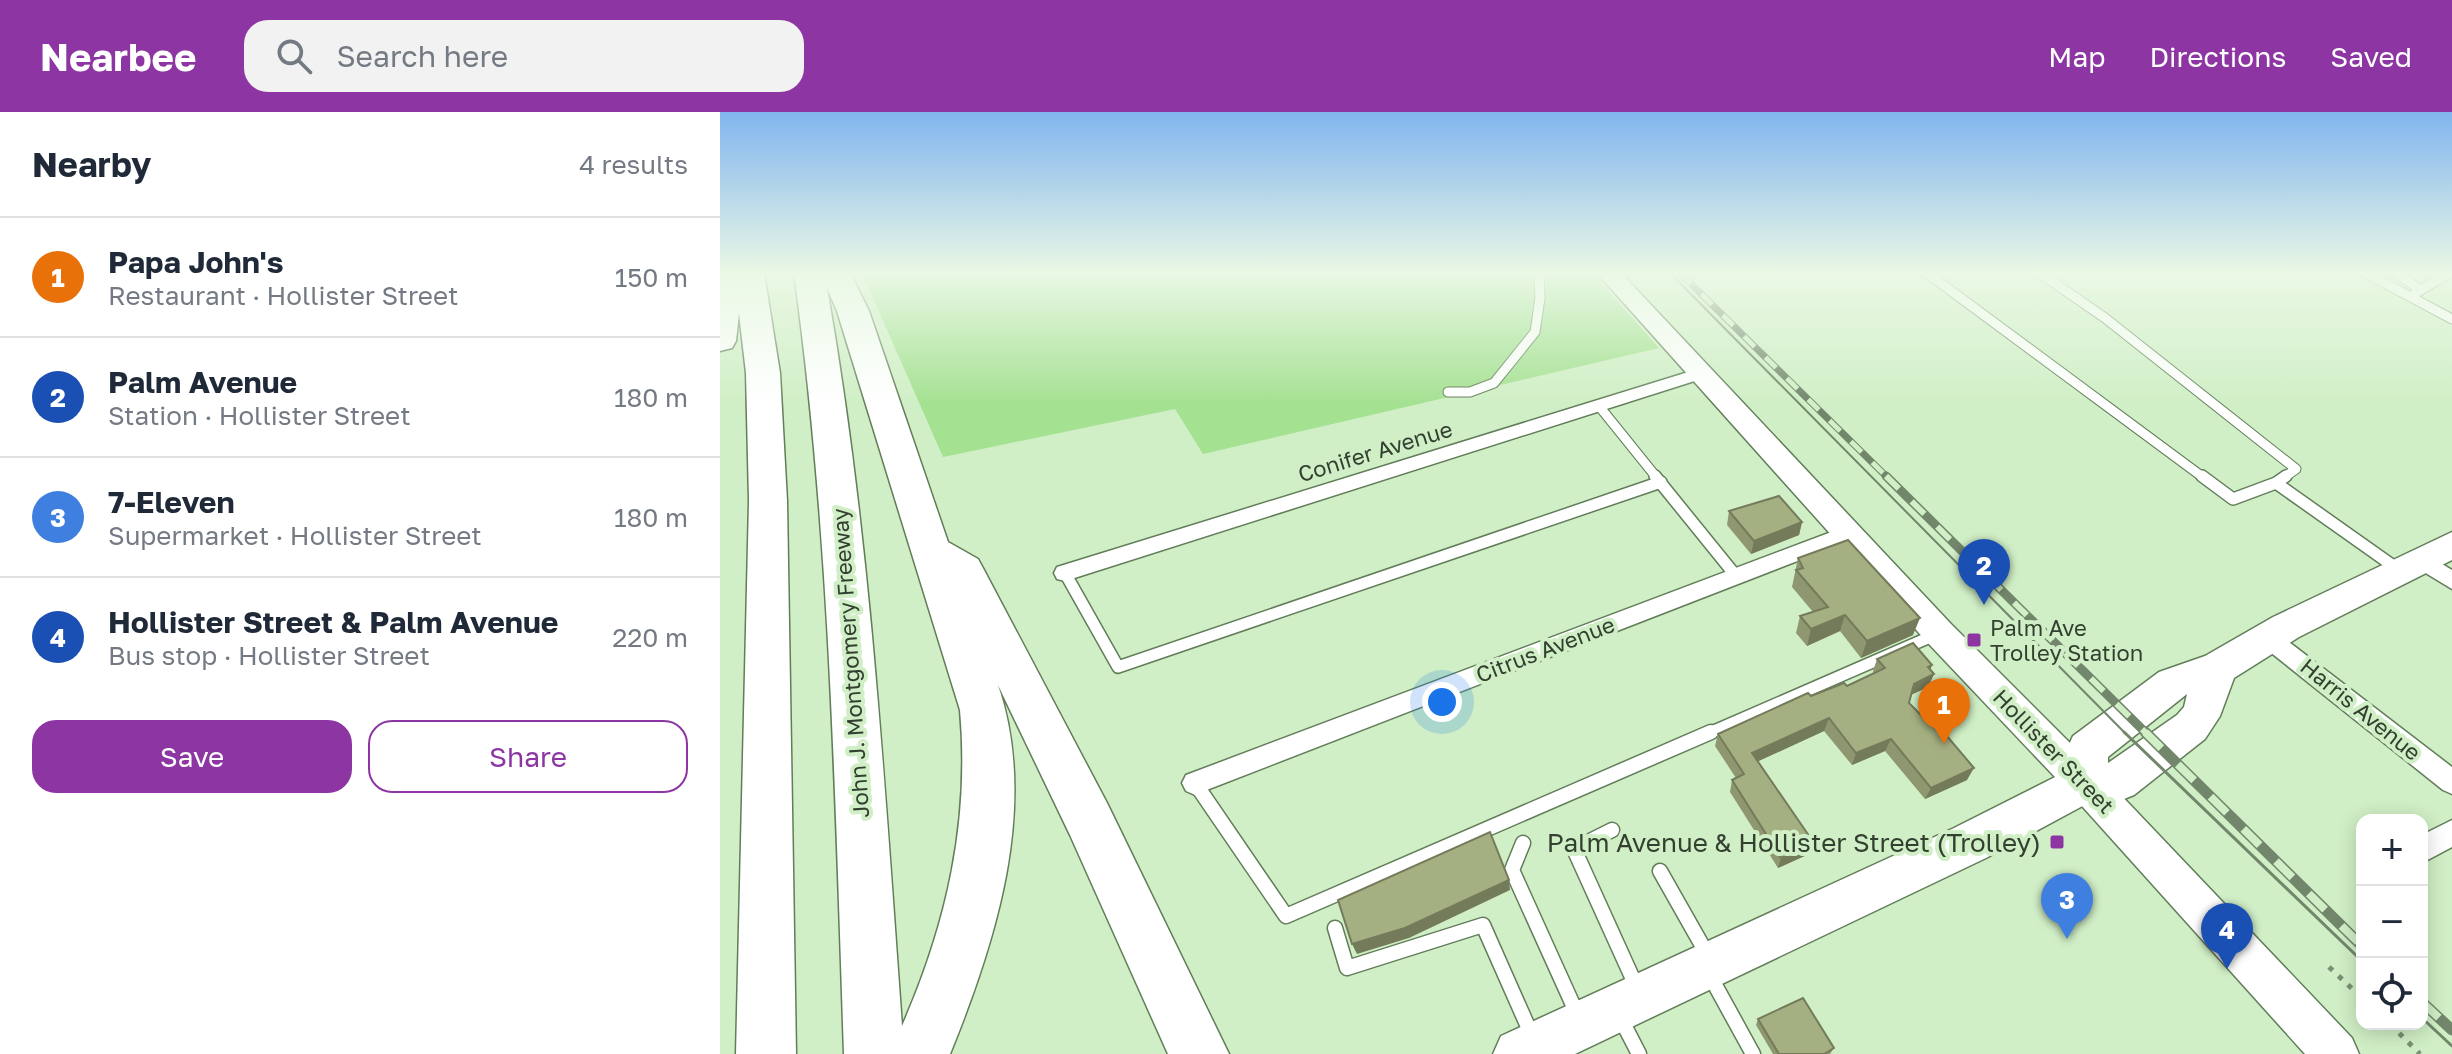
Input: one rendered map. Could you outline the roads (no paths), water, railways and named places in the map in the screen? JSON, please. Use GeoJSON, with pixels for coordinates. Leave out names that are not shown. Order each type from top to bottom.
{"type":"FeatureCollection","features":[{"type":"Feature","properties":{"kind":"highway"},"geometry":{"type":"LineString","coordinates":[[720,341],[722,317]]}},
{"type":"Feature","properties":{"kind":"highway"},"geometry":{"type":"LineString","coordinates":[[755,317],[763,373],[768,501],[766,1054]]}},
{"type":"Feature","properties":{"kind":"highway","name":"John J. Montgomery Freeway"},"geometry":{"type":"LineString","coordinates":[[817,317],[847,576],[874,1054]]}},
{"type":"Feature","properties":{"kind":"highway"},"geometry":{"type":"LineString","coordinates":[[855,317],[983,710],[988,736],[987,820],[976,893],[954,970],[920,1054]]}},
{"type":"Feature","properties":{"kind":"highway"},"geometry":{"type":"LineString","coordinates":[[928,545],[963,570],[1089,820],[1199,1054]]}},
{"type":"Feature","properties":{"kind":"main road","name":"Hollister Street"},"geometry":{"type":"LineString","coordinates":[[1647,317],[1850,533],[1939,633],[2085,783],[2336,1054]]}},
{"type":"Feature","properties":{"kind":"main road"},"geometry":{"type":"LineString","coordinates":[[1528,1050],[1708,963],[1970,843],[2085,783],[2119,782],[2163,752],[2200,716],[2218,668],[2268,638],[2425,558]]}},
{"type":"Feature","properties":{"kind":"street","name":"Conifer Avenue"},"geometry":{"type":"LineString","coordinates":[[1065,573],[1698,374]]}},
{"type":"Feature","properties":{"kind":"street","name":"Citrus Avenue"},"geometry":{"type":"LineString","coordinates":[[1195,783],[1850,533]]}},
{"type":"Feature","properties":{"kind":"street"},"geometry":{"type":"LineString","coordinates":[[2425,558],[2452,581]]}},
{"type":"Feature","properties":{"kind":"street","name":"Harris Avenue"},"geometry":{"type":"LineString","coordinates":[[2268,638],[2452,782]]}},
{"type":"Feature","properties":{"kind":"street"},"geometry":{"type":"LineString","coordinates":[[2428,846],[2452,832]]}},
{"type":"Feature","properties":{"kind":"lane"},"geometry":{"type":"LineString","coordinates":[[1448,392],[1470,392],[1494,383],[1535,332],[1537,317]]}},
{"type":"Feature","properties":{"kind":"lane"},"geometry":{"type":"LineString","coordinates":[[1987,317],[2233,499],[2276,483],[2296,468],[2103,317]]}},
{"type":"Feature","properties":{"kind":"lane"},"geometry":{"type":"LineString","coordinates":[[1599,406],[1736,576]]}},
{"type":"Feature","properties":{"kind":"lane"},"geometry":{"type":"LineString","coordinates":[[1065,573],[1118,667],[1661,482]]}},
{"type":"Feature","properties":{"kind":"lane"},"geometry":{"type":"LineString","coordinates":[[2276,483],[2425,558]]}},
{"type":"Feature","properties":{"kind":"lane"},"geometry":{"type":"LineString","coordinates":[[1195,783],[1286,916],[1939,633]]}},
{"type":"Feature","properties":{"kind":"lane"},"geometry":{"type":"LineString","coordinates":[[1612,830],[1574,849],[1613,1009]]}},
{"type":"Feature","properties":{"kind":"lane"},"geometry":{"type":"LineString","coordinates":[[1523,843],[1512,870],[1613,1009],[1639,1054]]}},
{"type":"Feature","properties":{"kind":"lane"},"geometry":{"type":"LineString","coordinates":[[1660,871],[1753,1054]]}},
{"type":"Feature","properties":{"kind":"lane"},"geometry":{"type":"LineString","coordinates":[[1335,928],[1347,968],[1483,925],[1528,1050]]}},
{"type":"Feature","properties":{"kind":"tram line"},"geometry":{"type":"LineString","coordinates":[[1713,317],[2124,732]]}},
{"type":"Feature","properties":{"kind":"tram line"},"geometry":{"type":"LineString","coordinates":[[2124,732],[2359,958]]}},
{"type":"Feature","properties":{"kind":"tram line"},"geometry":{"type":"LineString","coordinates":[[2428,1024],[2452,1046]]}},
{"type":"Feature","properties":{"kind":"railway"},"geometry":{"type":"LineString","coordinates":[[1725,317],[1888,478]]}},
{"type":"Feature","properties":{"kind":"railway"},"geometry":{"type":"LineString","coordinates":[[1886,476],[2147,734]]}},
{"type":"Feature","properties":{"kind":"railway"},"geometry":{"type":"LineString","coordinates":[[2145,732],[2356,940]]}},
{"type":"Feature","properties":{"kind":"railway"},"geometry":{"type":"LineString","coordinates":[[2428,1008],[2452,1030]]}},
{"type":"Feature","properties":{"kind":"place","name":"Palm Avenue"},"geometry":{"type":"Point","coordinates":[1984,605]}},
{"type":"Feature","properties":{"kind":"place","name":"Palm Ave Trolley Station"},"geometry":{"type":"Point","coordinates":[1974,640]}},
{"type":"Feature","properties":{"kind":"place","name":"Papa John's"},"geometry":{"type":"Point","coordinates":[1944,744]}},
{"type":"Feature","properties":{"kind":"place","name":"Palm Avenue & Hollister Street (Trolley)"},"geometry":{"type":"Point","coordinates":[2057,842]}},
{"type":"Feature","properties":{"kind":"place","name":"7-Eleven"},"geometry":{"type":"Point","coordinates":[2067,939]}},
{"type":"Feature","properties":{"kind":"place","name":"Hollister Street & Palm Avenue"},"geometry":{"type":"Point","coordinates":[2227,969]}}]}
